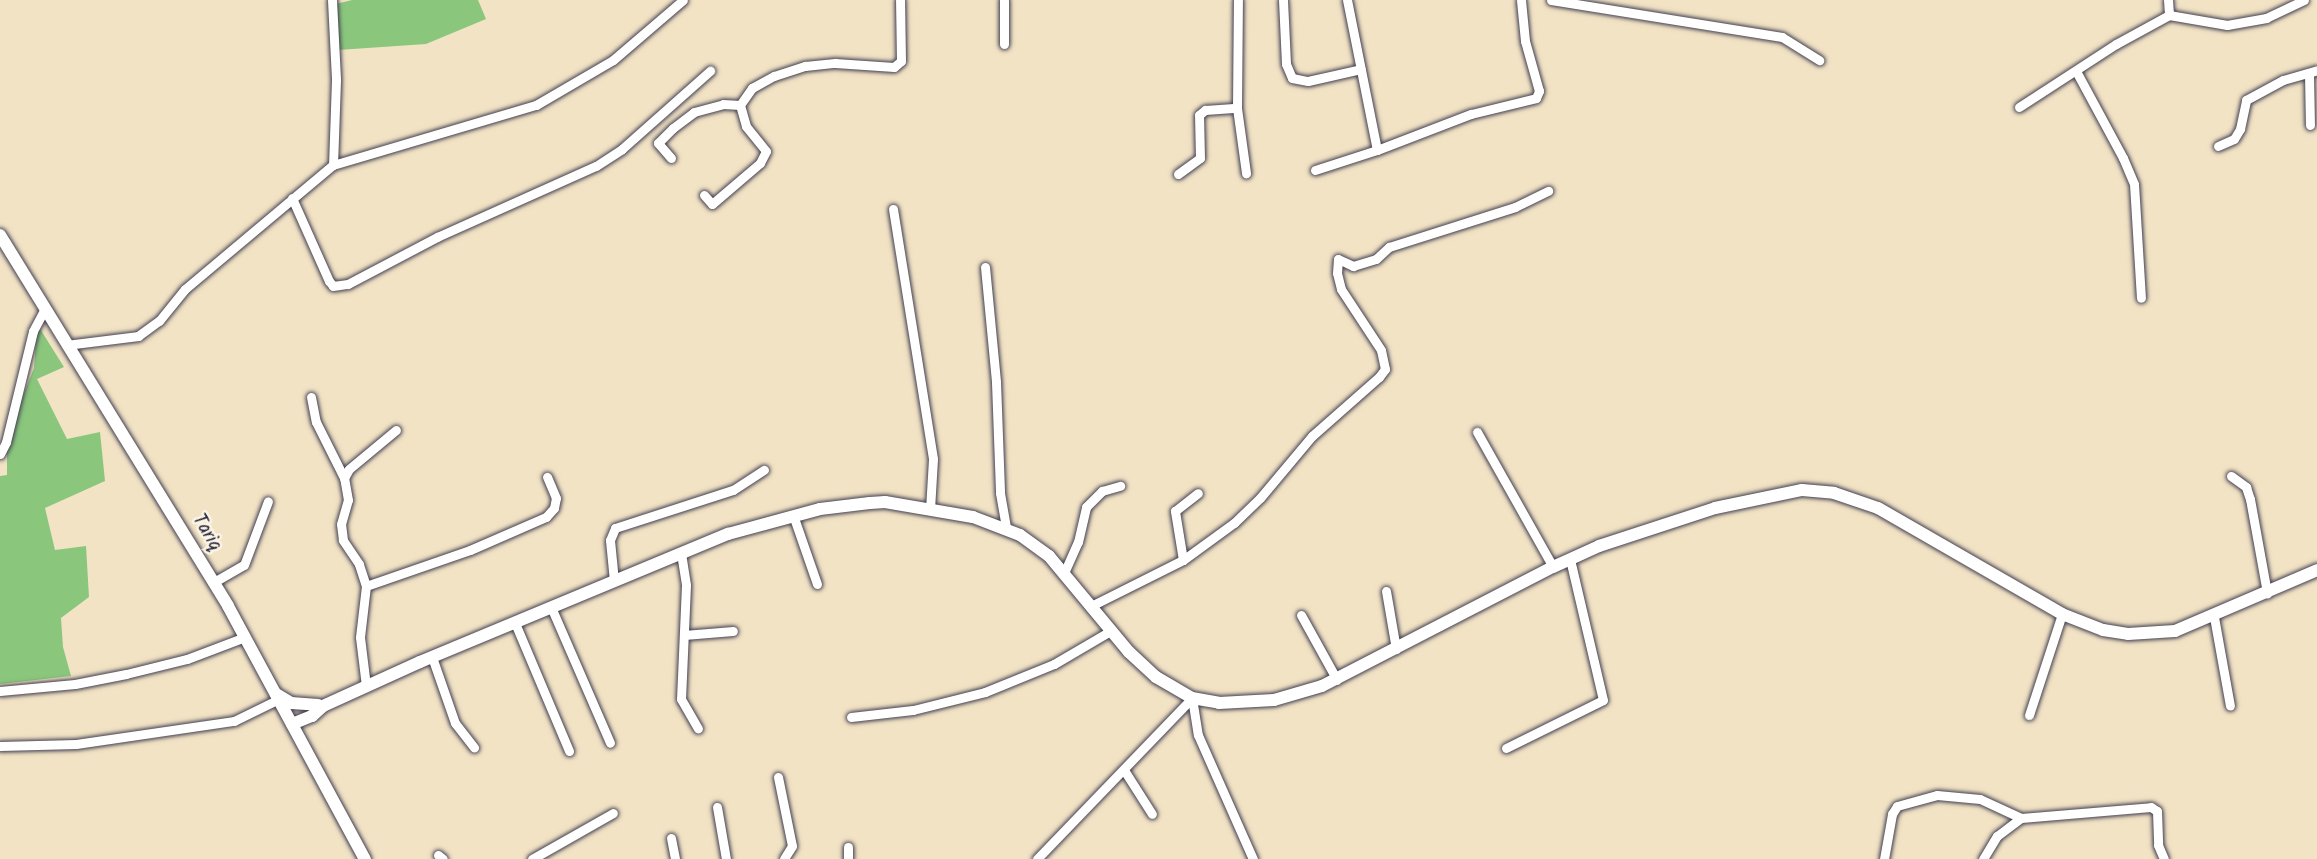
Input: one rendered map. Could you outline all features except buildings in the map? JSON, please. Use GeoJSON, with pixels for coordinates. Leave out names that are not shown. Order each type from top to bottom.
{"type":"FeatureCollection","features":[{"type":"Feature","properties":{"kind":"street"},"geometry":{"type":"LineString","coordinates":[[332,0],[336,90],[334,165]]}},
{"type":"Feature","properties":{"kind":"street"},"geometry":{"type":"LineString","coordinates":[[66,345],[130,339],[150,329],[185,289],[334,165],[536,104],[614,60],[683,0]]}},
{"type":"Feature","properties":{"kind":"street"},"geometry":{"type":"LineString","coordinates":[[740,105],[752,88],[774,76],[805,66],[835,63],[894,68],[901,61],[900,0]]}},
{"type":"Feature","properties":{"kind":"street"},"geometry":{"type":"LineString","coordinates":[[1004,0],[1004,44]]}},
{"type":"Feature","properties":{"kind":"street"},"geometry":{"type":"LineString","coordinates":[[1238,0],[1237,108],[1246,173]]}},
{"type":"Feature","properties":{"kind":"street"},"geometry":{"type":"LineString","coordinates":[[1283,0],[1286,64],[1292,78],[1308,81],[1361,69]]}},
{"type":"Feature","properties":{"kind":"street"},"geometry":{"type":"LineString","coordinates":[[1347,0],[1377,150]]}},
{"type":"Feature","properties":{"kind":"street"},"geometry":{"type":"LineString","coordinates":[[1315,170],[1377,150],[1471,114],[1536,98],[1539,91],[1525,41],[1521,0]]}},
{"type":"Feature","properties":{"kind":"street"},"geometry":{"type":"LineString","coordinates":[[1551,0],[1782,37],[1819,60]]}},
{"type":"Feature","properties":{"kind":"street"},"geometry":{"type":"LineString","coordinates":[[2168,0],[2169,15]]}},
{"type":"Feature","properties":{"kind":"street"},"geometry":{"type":"LineString","coordinates":[[2019,107],[2169,15],[2227,25],[2266,18],[2304,0]]}},
{"type":"Feature","properties":{"kind":"street"},"geometry":{"type":"LineString","coordinates":[[292,198],[329,281],[334,286],[348,284],[437,237],[602,162],[641,133],[710,71]]}},
{"type":"Feature","properties":{"kind":"street"},"geometry":{"type":"LineString","coordinates":[[2076,71],[2134,184],[2141,298]]}},
{"type":"Feature","properties":{"kind":"street"},"geometry":{"type":"LineString","coordinates":[[2218,146],[2234,138],[2240,129],[2246,100],[2283,80],[2313,72],[2310,125]]}},
{"type":"Feature","properties":{"kind":"street"},"geometry":{"type":"LineString","coordinates":[[671,158],[658,144],[673,128],[694,112],[723,104],[740,105]]}},
{"type":"Feature","properties":{"kind":"street"},"geometry":{"type":"LineString","coordinates":[[705,195],[712,204],[760,163],[766,151],[746,126],[740,105]]}},
{"type":"Feature","properties":{"kind":"street"},"geometry":{"type":"LineString","coordinates":[[1178,174],[1200,158],[1199,118],[1202,113],[1237,108]]}},
{"type":"Feature","properties":{"kind":"street"},"geometry":{"type":"LineString","coordinates":[[1091,606],[1183,560],[1234,523],[1260,498],[1312,436],[1366,390],[1385,369],[1381,350],[1341,289],[1337,273],[1338,259],[1353,266],[1376,259],[1389,247],[1515,207],[1548,191]]}},
{"type":"Feature","properties":{"kind":"street"},"geometry":{"type":"LineString","coordinates":[[893,209],[933,459],[930,510]]}},
{"type":"Feature","properties":{"kind":"street","name":"Tariq"},"geometry":{"type":"LineString","coordinates":[[0,235],[214,582],[365,859]]}},
{"type":"Feature","properties":{"kind":"street"},"geometry":{"type":"LineString","coordinates":[[985,267],[996,382],[1000,493],[1006,528]]}},
{"type":"Feature","properties":{"kind":"street"},"geometry":{"type":"LineString","coordinates":[[0,454],[6,442],[33,331],[44,310]]}},
{"type":"Feature","properties":{"kind":"street"},"geometry":{"type":"LineString","coordinates":[[311,397],[316,422],[344,478],[348,500],[341,524],[343,540],[359,564],[366,586],[360,637],[366,686]]}},
{"type":"Feature","properties":{"kind":"street"},"geometry":{"type":"LineString","coordinates":[[344,478],[349,469],[396,430]]}},
{"type":"Feature","properties":{"kind":"street"},"geometry":{"type":"LineString","coordinates":[[1477,432],[1553,567]]}},
{"type":"Feature","properties":{"kind":"street"},"geometry":{"type":"LineString","coordinates":[[614,581],[610,540],[615,528],[733,490],[764,470]]}},
{"type":"Feature","properties":{"kind":"street"},"geometry":{"type":"LineString","coordinates":[[2231,476],[2246,487],[2250,499],[2267,593]]}},
{"type":"Feature","properties":{"kind":"street"},"geometry":{"type":"LineString","coordinates":[[366,586],[470,550],[546,517],[554,509],[556,498],[547,477]]}},
{"type":"Feature","properties":{"kind":"street"},"geometry":{"type":"LineString","coordinates":[[1064,573],[1078,542],[1086,507],[1101,491],[1119,486]]}},
{"type":"Feature","properties":{"kind":"street"},"geometry":{"type":"LineString","coordinates":[[292,724],[320,707],[432,657],[742,528],[835,506],[885,502],[973,517],[1006,528],[1031,542],[1064,573],[1112,631],[1156,677],[1192,698],[1219,703],[1274,700],[1337,680],[1570,559],[1715,508],[1802,490],[1834,493],[1878,508],[2062,614],[2103,631],[2128,634],[2175,631],[2214,617],[2317,570]]}},
{"type":"Feature","properties":{"kind":"street"},"geometry":{"type":"LineString","coordinates":[[1183,560],[1175,510],[1198,493]]}},
{"type":"Feature","properties":{"kind":"street"},"geometry":{"type":"LineString","coordinates":[[214,582],[244,565],[268,501]]}},
{"type":"Feature","properties":{"kind":"street"},"geometry":{"type":"LineString","coordinates":[[793,515],[817,584]]}},
{"type":"Feature","properties":{"kind":"street"},"geometry":{"type":"LineString","coordinates":[[681,553],[686,585],[681,699],[698,729]]}},
{"type":"Feature","properties":{"kind":"street"},"geometry":{"type":"LineString","coordinates":[[1506,748],[1604,700],[1570,559]]}},
{"type":"Feature","properties":{"kind":"street"},"geometry":{"type":"LineString","coordinates":[[1386,591],[1396,649]]}},
{"type":"Feature","properties":{"kind":"street"},"geometry":{"type":"LineString","coordinates":[[551,607],[610,743]]}},
{"type":"Feature","properties":{"kind":"street"},"geometry":{"type":"LineString","coordinates":[[2029,715],[2062,614]]}},
{"type":"Feature","properties":{"kind":"street"},"geometry":{"type":"LineString","coordinates":[[1301,615],[1337,680]]}},
{"type":"Feature","properties":{"kind":"street"},"geometry":{"type":"LineString","coordinates":[[2214,617],[2230,706]]}},
{"type":"Feature","properties":{"kind":"street"},"geometry":{"type":"LineString","coordinates":[[515,623],[569,751]]}},
{"type":"Feature","properties":{"kind":"street"},"geometry":{"type":"LineString","coordinates":[[684,635],[733,631]]}},
{"type":"Feature","properties":{"kind":"street"},"geometry":{"type":"LineString","coordinates":[[851,718],[914,710],[985,692],[1054,664],[1112,631]]}},
{"type":"Feature","properties":{"kind":"street"},"geometry":{"type":"LineString","coordinates":[[0,691],[75,684],[126,674],[187,659],[245,637]]}},
{"type":"Feature","properties":{"kind":"street"},"geometry":{"type":"LineString","coordinates":[[432,657],[455,723],[474,747]]}},
{"type":"Feature","properties":{"kind":"street"},"geometry":{"type":"LineString","coordinates":[[0,746],[76,744],[234,721],[277,696],[291,703],[320,707]]}},
{"type":"Feature","properties":{"kind":"street"},"geometry":{"type":"LineString","coordinates":[[1037,859],[1192,698]]}},
{"type":"Feature","properties":{"kind":"street"},"geometry":{"type":"LineString","coordinates":[[1192,698],[1198,735],[1253,859]]}},
{"type":"Feature","properties":{"kind":"street"},"geometry":{"type":"LineString","coordinates":[[285,712],[320,707]]}},
{"type":"Feature","properties":{"kind":"street"},"geometry":{"type":"LineString","coordinates":[[303,743],[304,734],[320,707]]}},
{"type":"Feature","properties":{"kind":"street"},"geometry":{"type":"LineString","coordinates":[[1124,770],[1152,814]]}},
{"type":"Feature","properties":{"kind":"street"},"geometry":{"type":"LineString","coordinates":[[778,777],[792,846],[784,859]]}},
{"type":"Feature","properties":{"kind":"street"},"geometry":{"type":"LineString","coordinates":[[1884,859],[1892,814],[1903,802],[1937,795],[1980,799],[2021,818],[2151,807],[2157,811],[2158,845],[2164,859]]}},
{"type":"Feature","properties":{"kind":"street"},"geometry":{"type":"LineString","coordinates":[[717,807],[726,859]]}},
{"type":"Feature","properties":{"kind":"street"},"geometry":{"type":"LineString","coordinates":[[532,859],[613,813]]}},
{"type":"Feature","properties":{"kind":"street"},"geometry":{"type":"LineString","coordinates":[[1983,859],[1997,836],[2021,818]]}},
{"type":"Feature","properties":{"kind":"street"},"geometry":{"type":"LineString","coordinates":[[671,838],[675,859]]}},
{"type":"Feature","properties":{"kind":"street"},"geometry":{"type":"LineString","coordinates":[[848,847],[848,859]]}},
{"type":"Feature","properties":{"kind":"green space"},"geometry":{"type":"Polygon","coordinates":[[[352,0],[478,0],[486,19],[426,44],[338,50],[336,4],[352,0]]]}},
{"type":"Feature","properties":{"kind":"green space"},"geometry":{"type":"Polygon","coordinates":[[[37,324],[64,367],[37,379],[67,439],[100,432],[105,481],[45,508],[55,550],[86,546],[89,597],[61,618],[63,647],[71,676],[0,684],[0,476],[7,475],[7,436],[34,368],[37,324]]]}}]}
